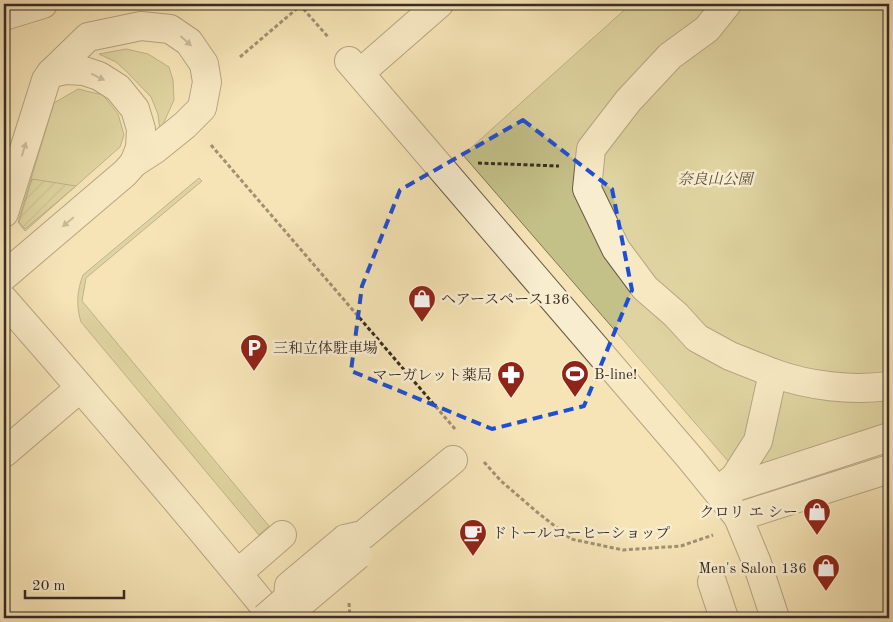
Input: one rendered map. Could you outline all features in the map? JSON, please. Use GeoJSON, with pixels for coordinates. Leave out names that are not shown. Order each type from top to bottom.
{"type":"FeatureCollection","features":[{"type":"Feature","properties":{"kind":"street"},"geometry":{"type":"LineString","coordinates":[[4,16],[43,4]]}},
{"type":"Feature","properties":{"kind":"street"},"geometry":{"type":"LineString","coordinates":[[439,4],[354,67],[690,458],[739,521],[757,563],[775,618]]}},
{"type":"Feature","properties":{"kind":"street"},"geometry":{"type":"LineString","coordinates":[[727,4],[707,29],[670,56],[628,101],[591,149],[587,189],[616,249],[645,288],[676,315],[697,338],[730,356],[789,379],[817,385],[872,388],[889,386]]}},
{"type":"Feature","properties":{"kind":"street"},"geometry":{"type":"LineString","coordinates":[[4,213],[46,80],[88,37],[142,26],[170,29],[188,42],[204,64],[207,82],[202,108],[186,125],[134,163],[125,173],[4,276]]}},
{"type":"Feature","properties":{"kind":"street"},"geometry":{"type":"LineString","coordinates":[[51,73],[66,70],[84,71],[100,76],[118,88],[135,109],[141,129],[140,148],[134,163]]}},
{"type":"Feature","properties":{"kind":"street"},"geometry":{"type":"LineString","coordinates":[[4,300],[238,573],[281,608]]}},
{"type":"Feature","properties":{"kind":"street"},"geometry":{"type":"LineString","coordinates":[[773,373],[758,441],[731,485],[889,437]]}},
{"type":"Feature","properties":{"kind":"street"},"geometry":{"type":"LineString","coordinates":[[4,453],[80,388]]}},
{"type":"Feature","properties":{"kind":"street"},"geometry":{"type":"LineString","coordinates":[[265,618],[281,608],[289,586],[355,543],[453,460]]}},
{"type":"Feature","properties":{"kind":"street"},"geometry":{"type":"LineString","coordinates":[[739,521],[889,469]]}},
{"type":"Feature","properties":{"kind":"street"},"geometry":{"type":"LineString","coordinates":[[238,573],[282,535]]}},
{"type":"Feature","properties":{"kind":"street"},"geometry":{"type":"LineString","coordinates":[[712,582],[724,618]]}},
{"type":"Feature","properties":{"kind":"path"},"geometry":{"type":"LineString","coordinates":[[240,57],[300,5],[354,67]]}},
{"type":"Feature","properties":{"kind":"path"},"geometry":{"type":"LineString","coordinates":[[212,145],[456,430]]}},
{"type":"Feature","properties":{"kind":"path"},"geometry":{"type":"LineString","coordinates":[[470,162],[562,166]]}},
{"type":"Feature","properties":{"kind":"path"},"geometry":{"type":"LineString","coordinates":[[482,460],[501,481],[571,539],[623,550],[681,546],[739,521]]}},
{"type":"Feature","properties":{"kind":"highlighted area"},"geometry":{"type":"Polygon","coordinates":[[[523,120],[612,189],[632,290],[584,406],[492,429],[351,371],[362,286],[400,190],[523,120]]]}},
{"type":"Feature","properties":{"kind":"green space","name":"奈良山公園"},"geometry":{"type":"Polygon","coordinates":[[[631,4],[889,4],[889,427],[741,476],[463,155],[631,4]]]}},
{"type":"Feature","properties":{"kind":"green space"},"geometry":{"type":"Polygon","coordinates":[[[126,49],[148,54],[169,67],[173,80],[174,100],[160,131],[158,114],[151,97],[116,62],[99,54],[126,49]]]}},
{"type":"Feature","properties":{"kind":"green space"},"geometry":{"type":"Polygon","coordinates":[[[78,89],[103,95],[118,114],[124,135],[120,147],[25,231],[18,222],[54,103],[78,89]]]}},
{"type":"Feature","properties":{"kind":"green space"},"geometry":{"type":"Polygon","coordinates":[[[199,178],[202,181],[86,278],[82,301],[269,526],[259,535],[81,322],[78,310],[78,292],[83,275],[199,178]]]}},
{"type":"Feature","properties":{"kind":"green space"},"geometry":{"type":"Polygon","coordinates":[[[32,179],[76,186],[25,229],[19,222],[32,179]]]}},
{"type":"Feature","properties":{"kind":"place","name":"ヘアースペース136"},"geometry":{"type":"Point","coordinates":[422,323]}},
{"type":"Feature","properties":{"kind":"place","name":"三和立体駐車場"},"geometry":{"type":"Point","coordinates":[254,372]}},
{"type":"Feature","properties":{"kind":"place","name":"B-line!"},"geometry":{"type":"Point","coordinates":[575,398]}},
{"type":"Feature","properties":{"kind":"place","name":"マーガレット薬局"},"geometry":{"type":"Point","coordinates":[511,399]}},
{"type":"Feature","properties":{"kind":"place","name":"クロリ エ シー"},"geometry":{"type":"Point","coordinates":[817,536]}},
{"type":"Feature","properties":{"kind":"place","name":"ドトールコーヒーショップ"},"geometry":{"type":"Point","coordinates":[473,557]}},
{"type":"Feature","properties":{"kind":"place","name":"Men's Salon 136"},"geometry":{"type":"Point","coordinates":[826,592]}}]}
